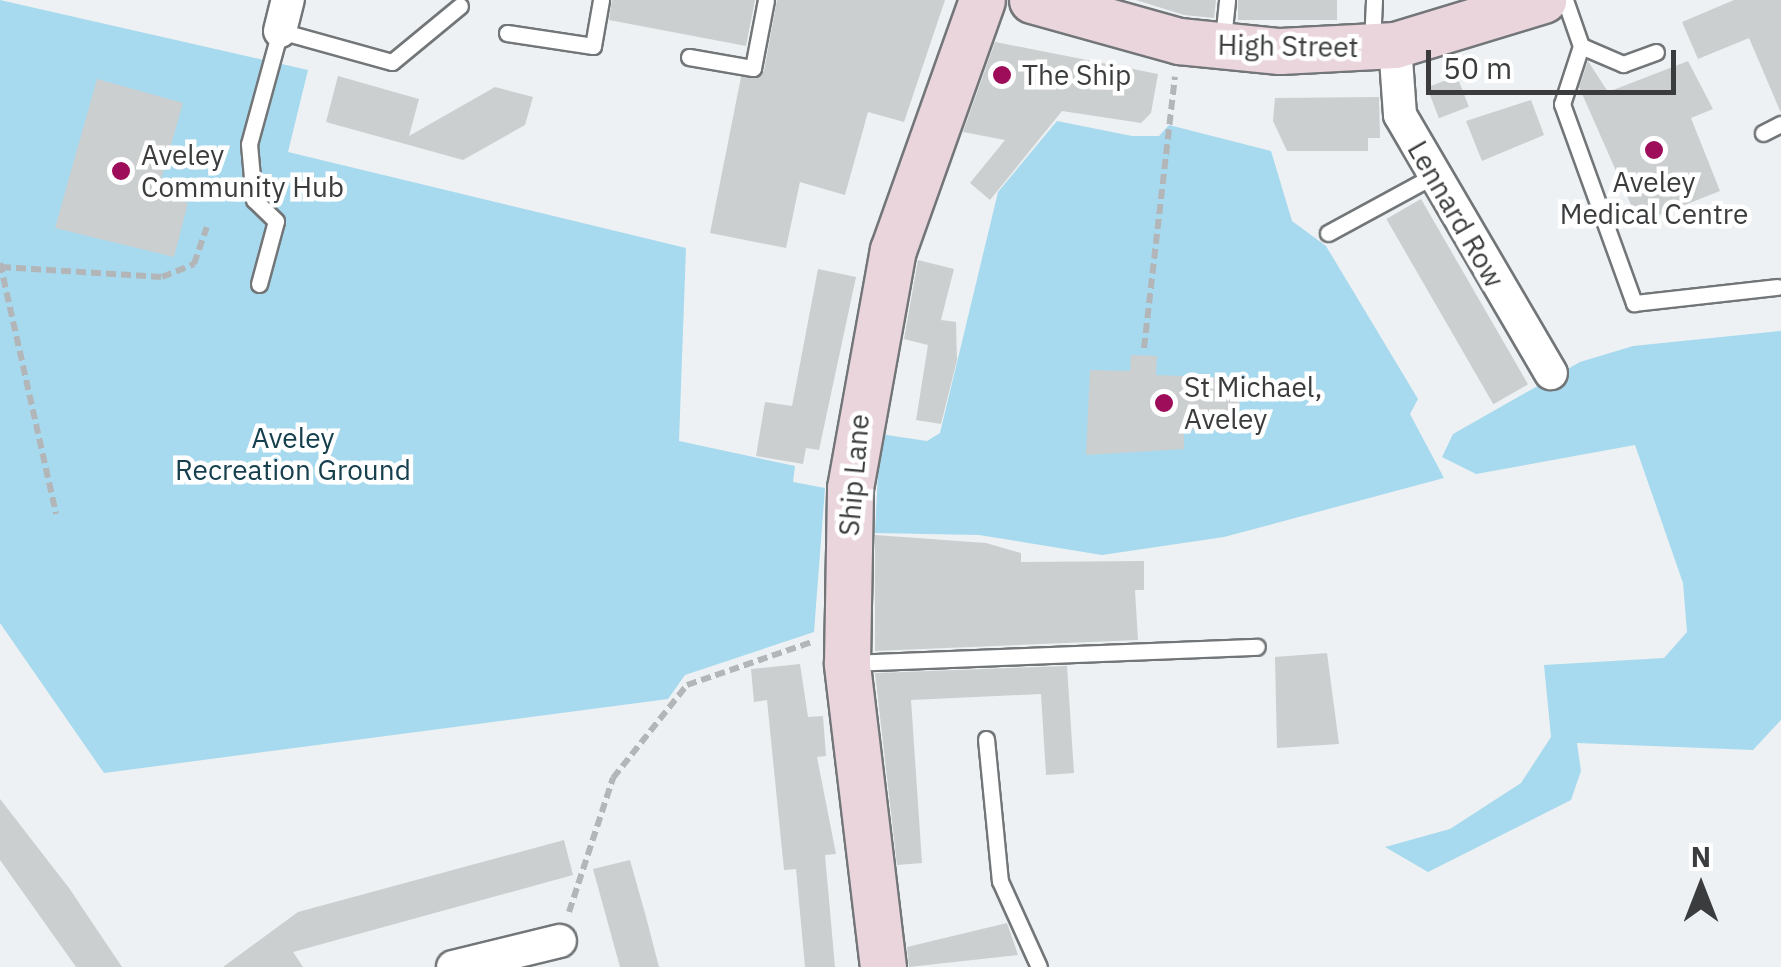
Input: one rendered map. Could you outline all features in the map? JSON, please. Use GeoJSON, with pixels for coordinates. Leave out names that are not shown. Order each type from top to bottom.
{"type":"FeatureCollection","features":[{"type":"Feature","properties":{"kind":"street","name":"Ship Lane"},"geometry":{"type":"LineString","coordinates":[[883,967],[847,642],[850,488],[869,343],[922,158],[982,0]]}},
{"type":"Feature","properties":{"kind":"street","name":"High Street"},"geometry":{"type":"LineString","coordinates":[[1048,3],[1200,44],[1384,46],[1529,3]]}},
{"type":"Feature","properties":{"kind":"street","name":"Lennard Row"},"geometry":{"type":"LineString","coordinates":[[1384,46],[1400,116],[1432,177],[1551,372]]}},
{"type":"Feature","properties":{"kind":"street"},"geometry":{"type":"LineString","coordinates":[[453,967],[560,940]]}},
{"type":"Feature","properties":{"kind":"lane"},"geometry":{"type":"LineString","coordinates":[[507,34],[593,46],[601,0]]}},
{"type":"Feature","properties":{"kind":"lane"},"geometry":{"type":"LineString","coordinates":[[689,57],[753,68],[766,0]]}},
{"type":"Feature","properties":{"kind":"lane"},"geometry":{"type":"LineString","coordinates":[[1200,44],[1227,0]]}},
{"type":"Feature","properties":{"kind":"lane"},"geometry":{"type":"LineString","coordinates":[[1374,0],[1384,46]]}},
{"type":"Feature","properties":{"kind":"lane"},"geometry":{"type":"LineString","coordinates":[[1529,3],[1581,46],[1623,64],[1656,52]]}},
{"type":"Feature","properties":{"kind":"lane"},"geometry":{"type":"LineString","coordinates":[[259,284],[276,221],[254,200],[249,144],[284,15],[392,62],[460,6]]}},
{"type":"Feature","properties":{"kind":"lane"},"geometry":{"type":"LineString","coordinates":[[1581,46],[1562,104],[1634,303],[1777,287]]}},
{"type":"Feature","properties":{"kind":"lane"},"geometry":{"type":"LineString","coordinates":[[1763,132],[1781,124]]}},
{"type":"Feature","properties":{"kind":"lane"},"geometry":{"type":"LineString","coordinates":[[1328,233],[1432,177]]}},
{"type":"Feature","properties":{"kind":"lane"},"geometry":{"type":"LineString","coordinates":[[847,642],[1258,648]]}},
{"type":"Feature","properties":{"kind":"lane"},"geometry":{"type":"LineString","coordinates":[[986,739],[1000,881],[1039,967]]}},
{"type":"Feature","properties":{"kind":"path"},"geometry":{"type":"LineString","coordinates":[[1144,348],[1200,44]]}},
{"type":"Feature","properties":{"kind":"path"},"geometry":{"type":"LineString","coordinates":[[56,514],[0,266],[162,277],[194,264],[207,227]]}},
{"type":"Feature","properties":{"kind":"path"},"geometry":{"type":"LineString","coordinates":[[560,940],[614,778],[688,685],[794,652],[847,642]]}},
{"type":"Feature","properties":{"kind":"green space","name":"Aveley Recreation Ground"},"geometry":{"type":"Polygon","coordinates":[[[0,0],[308,70],[288,152],[686,248],[679,441],[795,466],[793,482],[825,488],[814,632],[685,675],[668,699],[104,773],[0,623],[0,0]]]}},
{"type":"Feature","properties":{"kind":"green space"},"geometry":{"type":"Polygon","coordinates":[[[1057,121],[1132,136],[1159,136],[1169,125],[1271,151],[1292,221],[1326,246],[1418,399],[1410,414],[1444,478],[1224,537],[1102,555],[979,535],[875,533],[880,434],[927,441],[940,433],[998,192],[1057,121]]]}},
{"type":"Feature","properties":{"kind":"green space"},"geometry":{"type":"Polygon","coordinates":[[[1781,331],[1781,720],[1753,750],[1577,743],[1581,771],[1571,800],[1428,872],[1385,847],[1450,829],[1521,783],[1551,737],[1544,665],[1664,658],[1687,632],[1683,583],[1635,445],[1476,474],[1442,457],[1453,434],[1580,362],[1633,346],[1781,331]]]}},
{"type":"Feature","properties":{"kind":"building"},"geometry":{"type":"Polygon","coordinates":[[[612,0],[755,0],[746,46],[609,20],[612,0]]]}},
{"type":"Feature","properties":{"kind":"building"},"geometry":{"type":"Polygon","coordinates":[[[777,0],[945,0],[904,122],[868,112],[845,195],[800,182],[786,248],[710,233],[741,77],[764,71],[777,0]]]}},
{"type":"Feature","properties":{"kind":"building"},"geometry":{"type":"Polygon","coordinates":[[[1136,0],[1216,0],[1214,18],[1184,15],[1136,0]]]}},
{"type":"Feature","properties":{"kind":"building"},"geometry":{"type":"Polygon","coordinates":[[[1238,0],[1337,0],[1337,20],[1238,20],[1238,0]]]}},
{"type":"Feature","properties":{"kind":"building"},"geometry":{"type":"Polygon","coordinates":[[[1734,0],[1781,0],[1781,113],[1749,38],[1698,59],[1682,22],[1734,0]]]}},
{"type":"Feature","properties":{"kind":"building"},"geometry":{"type":"Polygon","coordinates":[[[995,42],[1158,74],[1151,113],[1141,123],[1062,111],[990,200],[970,183],[1005,140],[963,132],[995,42]]]}},
{"type":"Feature","properties":{"kind":"building","name":"Aveley Medical Centre"},"geometry":{"type":"Polygon","coordinates":[[[1588,61],[1608,92],[1688,61],[1713,109],[1691,118],[1720,191],[1639,223],[1579,87],[1588,61]]]}},
{"type":"Feature","properties":{"kind":"building"},"geometry":{"type":"Polygon","coordinates":[[[338,76],[419,99],[409,136],[495,87],[533,97],[525,125],[463,160],[326,122],[338,76]]]}},
{"type":"Feature","properties":{"kind":"building"},"geometry":{"type":"Polygon","coordinates":[[[1457,76],[1469,107],[1439,118],[1427,87],[1457,76]]]}},
{"type":"Feature","properties":{"kind":"building","name":"Aveley Community Hub"},"geometry":{"type":"Polygon","coordinates":[[[97,79],[183,103],[157,194],[188,203],[174,257],[55,228],[97,79]]]}},
{"type":"Feature","properties":{"kind":"building"},"geometry":{"type":"Polygon","coordinates":[[[1379,97],[1380,138],[1368,138],[1368,151],[1287,151],[1273,121],[1275,98],[1379,97]]]}},
{"type":"Feature","properties":{"kind":"building"},"geometry":{"type":"Polygon","coordinates":[[[1531,100],[1544,135],[1482,161],[1466,121],[1531,100]]]}},
{"type":"Feature","properties":{"kind":"building"},"geometry":{"type":"Polygon","coordinates":[[[1421,199],[1528,384],[1493,404],[1386,219],[1421,199]]]}},
{"type":"Feature","properties":{"kind":"building"},"geometry":{"type":"Polygon","coordinates":[[[918,260],[954,269],[941,320],[956,322],[957,360],[941,424],[916,420],[928,345],[904,339],[918,260]]]}},
{"type":"Feature","properties":{"kind":"building"},"geometry":{"type":"Polygon","coordinates":[[[818,269],[856,277],[819,450],[806,448],[803,464],[756,456],[765,402],[792,406],[818,269]]]}},
{"type":"Feature","properties":{"kind":"building","name":"St Michael, Aveley"},"geometry":{"type":"Polygon","coordinates":[[[1131,355],[1157,356],[1156,375],[1241,378],[1238,431],[1184,429],[1184,449],[1086,455],[1090,370],[1130,371],[1131,355]]]}},
{"type":"Feature","properties":{"kind":"building"},"geometry":{"type":"Polygon","coordinates":[[[875,535],[986,543],[1021,553],[1021,562],[1144,561],[1144,590],[1135,590],[1138,640],[875,651],[875,535]]]}},
{"type":"Feature","properties":{"kind":"building"},"geometry":{"type":"Polygon","coordinates":[[[1327,653],[1339,744],[1277,748],[1275,657],[1327,653]]]}},
{"type":"Feature","properties":{"kind":"building"},"geometry":{"type":"Polygon","coordinates":[[[800,664],[808,717],[823,716],[826,756],[817,757],[836,854],[825,855],[835,967],[805,967],[796,869],[784,870],[767,700],[754,702],[751,669],[800,664]]]}},
{"type":"Feature","properties":{"kind":"building"},"geometry":{"type":"Polygon","coordinates":[[[1067,666],[1074,773],[1046,775],[1041,694],[911,700],[922,863],[897,865],[875,673],[1067,666]]]}},
{"type":"Feature","properties":{"kind":"building"},"geometry":{"type":"Polygon","coordinates":[[[0,799],[69,888],[122,967],[76,967],[0,860],[0,799]]]}},
{"type":"Feature","properties":{"kind":"building"},"geometry":{"type":"Polygon","coordinates":[[[564,840],[573,875],[293,952],[303,967],[223,967],[298,912],[564,840]]]}},
{"type":"Feature","properties":{"kind":"building"},"geometry":{"type":"Polygon","coordinates":[[[630,860],[659,967],[620,967],[593,869],[630,860]]]}},
{"type":"Feature","properties":{"kind":"building"},"geometry":{"type":"Polygon","coordinates":[[[1007,923],[1018,955],[909,967],[907,947],[1007,923]]]}},
{"type":"Feature","properties":{"kind":"place","name":"The Ship"},"geometry":{"type":"Point","coordinates":[1002,75]}},
{"type":"Feature","properties":{"kind":"place","name":"Aveley Medical Centre"},"geometry":{"type":"Point","coordinates":[1654,150]}},
{"type":"Feature","properties":{"kind":"place","name":"Aveley Community Hub"},"geometry":{"type":"Point","coordinates":[121,171]}},
{"type":"Feature","properties":{"kind":"place","name":"St Michael, Aveley"},"geometry":{"type":"Point","coordinates":[1164,403]}}]}
